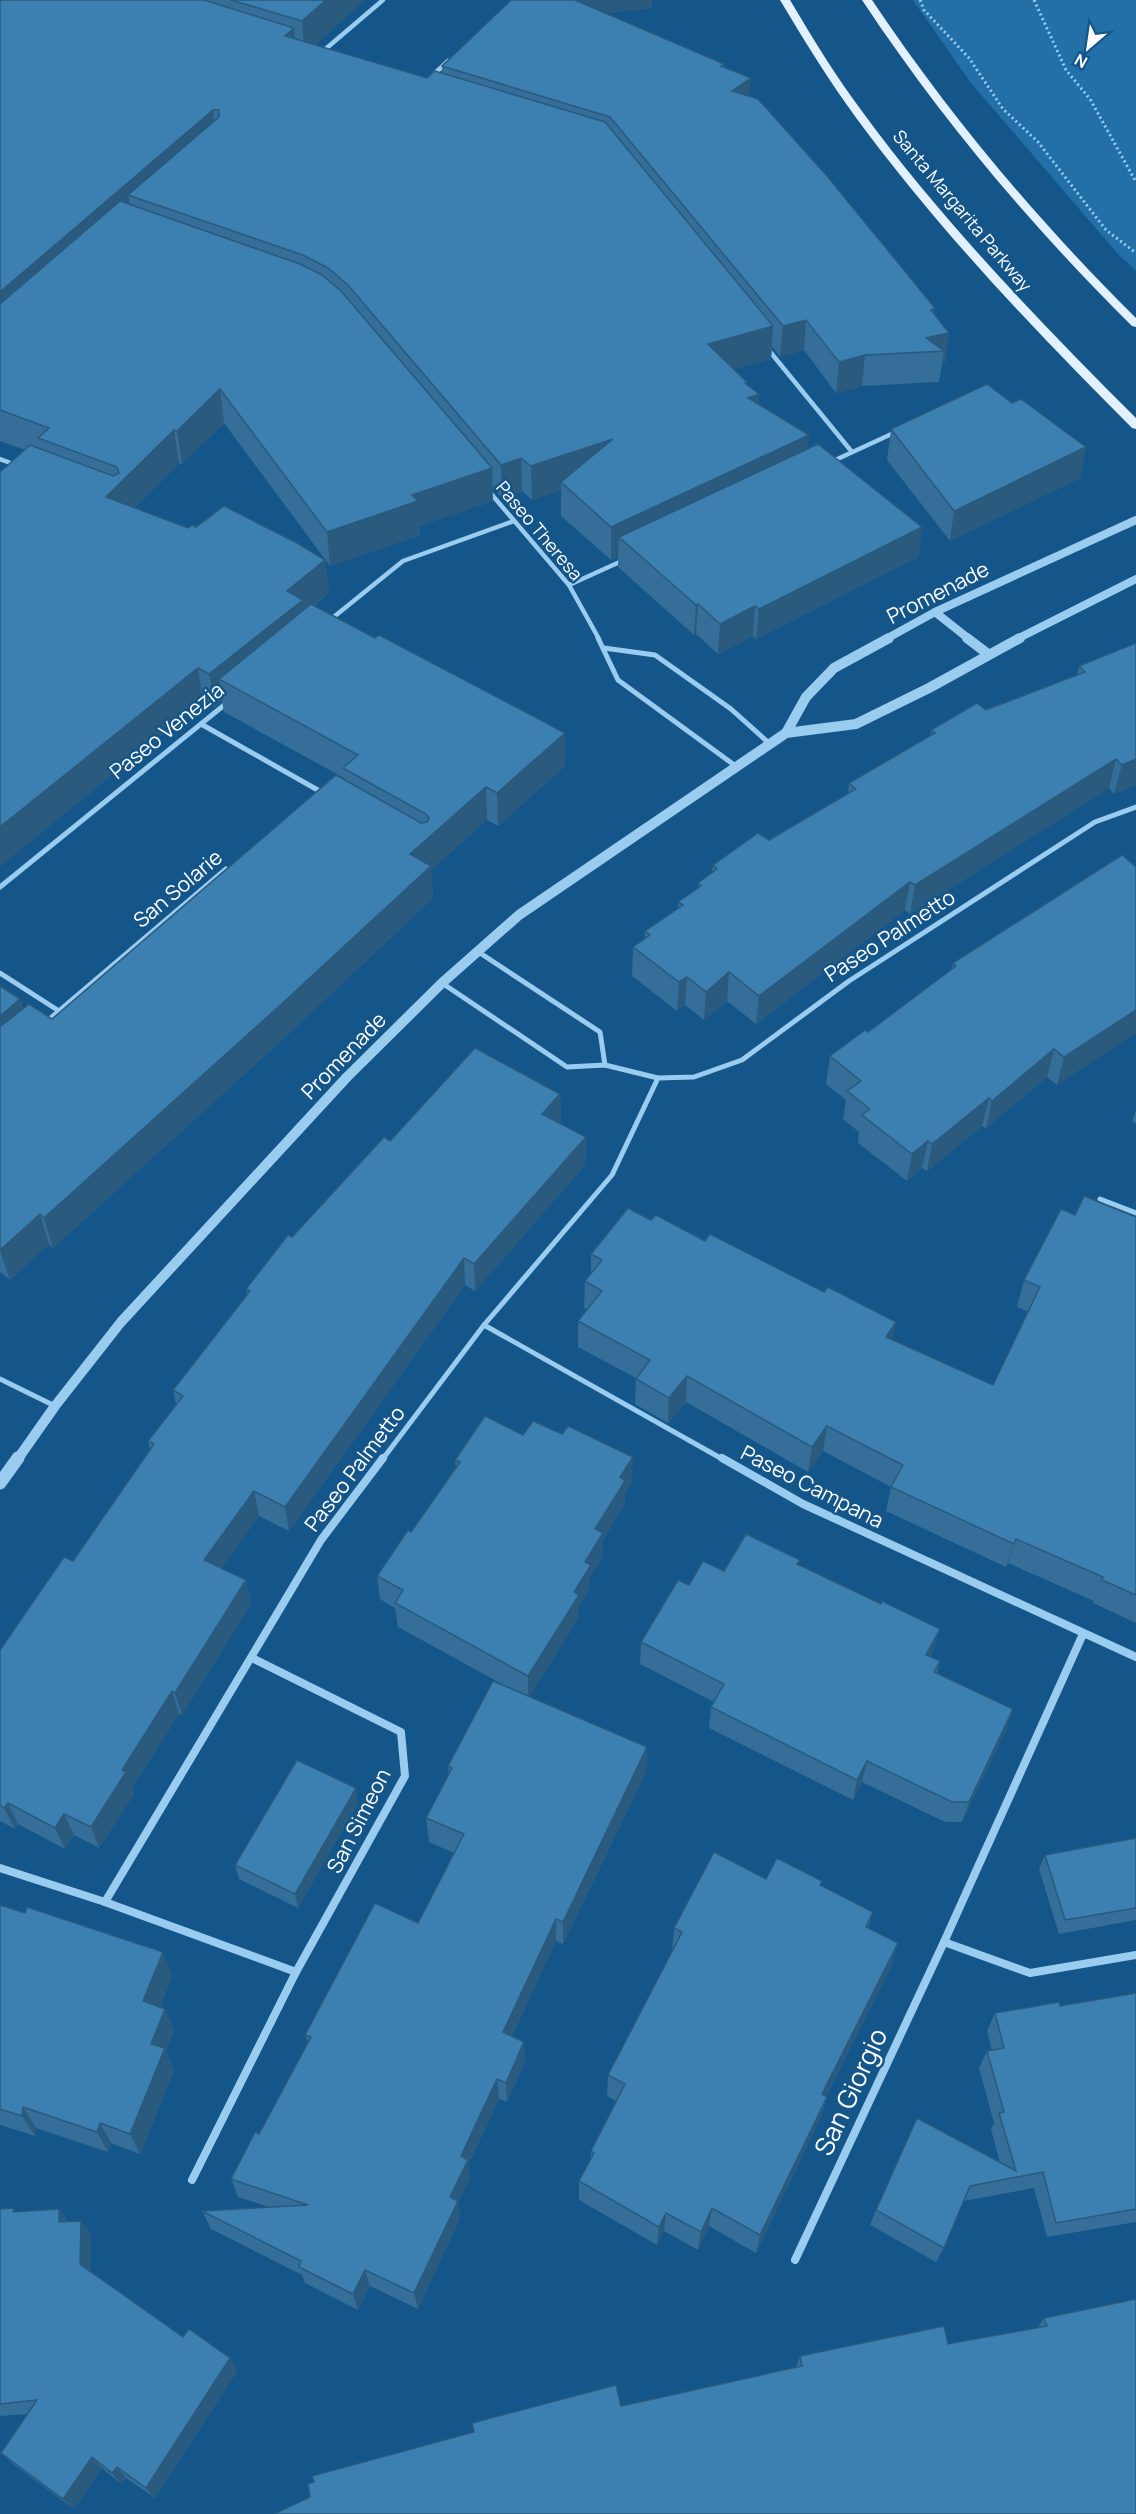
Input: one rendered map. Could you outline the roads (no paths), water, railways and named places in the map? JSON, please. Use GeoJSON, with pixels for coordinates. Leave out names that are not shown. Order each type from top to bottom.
{"type":"FeatureCollection","features":[{"type":"Feature","properties":{"kind":"main road","name":"Santa Margarita Parkway"},"geometry":{"type":"LineString","coordinates":[[785,0],[850,103],[949,228],[1030,318],[1136,425]]}},
{"type":"Feature","properties":{"kind":"main road"},"geometry":{"type":"LineString","coordinates":[[867,0],[918,76],[961,133],[1037,220],[1136,324]]}},
{"type":"Feature","properties":{"kind":"street"},"geometry":{"type":"LineString","coordinates":[[321,52],[383,0]]}},
{"type":"Feature","properties":{"kind":"street"},"geometry":{"type":"LineString","coordinates":[[424,84],[449,60]]}},
{"type":"Feature","properties":{"kind":"street"},"geometry":{"type":"LineString","coordinates":[[763,342],[852,452]]}},
{"type":"Feature","properties":{"kind":"street"},"geometry":{"type":"LineString","coordinates":[[821,467],[906,426]]}},
{"type":"Feature","properties":{"kind":"street"},"geometry":{"type":"LineString","coordinates":[[0,459],[27,470]]}},
{"type":"Feature","properties":{"kind":"street"},"geometry":{"type":"LineString","coordinates":[[8,473],[17,466]]}},
{"type":"Feature","properties":{"kind":"street","name":"Paseo Theresa"},"geometry":{"type":"LineString","coordinates":[[484,485],[569,585],[604,648],[618,680],[736,767]]}},
{"type":"Feature","properties":{"kind":"street","name":"Promenade"},"geometry":{"type":"LineString","coordinates":[[0,1483],[55,1406],[129,1313],[347,1077],[442,983],[519,915],[786,733],[806,697],[834,668],[935,612],[1136,520]]}},
{"type":"Feature","properties":{"kind":"street"},"geometry":{"type":"LineString","coordinates":[[320,628],[403,561],[514,521]]}},
{"type":"Feature","properties":{"kind":"street"},"geometry":{"type":"LineString","coordinates":[[569,585],[632,556]]}},
{"type":"Feature","properties":{"kind":"street","name":"Promenade"},"geometry":{"type":"LineString","coordinates":[[786,733],[856,724],[1136,579]]}},
{"type":"Feature","properties":{"kind":"street"},"geometry":{"type":"LineString","coordinates":[[935,612],[988,654]]}},
{"type":"Feature","properties":{"kind":"street"},"geometry":{"type":"LineString","coordinates":[[604,648],[655,655],[731,709],[770,744]]}},
{"type":"Feature","properties":{"kind":"street","name":"Paseo Venezia"},"geometry":{"type":"LineString","coordinates":[[0,887],[238,695]]}},
{"type":"Feature","properties":{"kind":"street"},"geometry":{"type":"LineString","coordinates":[[201,724],[328,796]]}},
{"type":"Feature","properties":{"kind":"street"},"geometry":{"type":"LineString","coordinates":[[310,798],[319,791]]}},
{"type":"Feature","properties":{"kind":"street","name":"Paseo Palmetto"},"geometry":{"type":"LineString","coordinates":[[442,983],[567,1067],[604,1065],[658,1078],[694,1077],[742,1060],[849,981],[1095,822],[1136,807]]}},
{"type":"Feature","properties":{"kind":"street","name":"San Solarie"},"geometry":{"type":"LineString","coordinates":[[42,1026],[229,867]]}},
{"type":"Feature","properties":{"kind":"street"},"geometry":{"type":"LineString","coordinates":[[477,951],[600,1032],[604,1065]]}},
{"type":"Feature","properties":{"kind":"street"},"geometry":{"type":"LineString","coordinates":[[0,973],[59,1011]]}},
{"type":"Feature","properties":{"kind":"street","name":"Paseo Palmetto"},"geometry":{"type":"LineString","coordinates":[[105,1902],[321,1540],[484,1325],[612,1175],[658,1078]]}},
{"type":"Feature","properties":{"kind":"street"},"geometry":{"type":"LineString","coordinates":[[1100,1199],[1136,1213]]}},
{"type":"Feature","properties":{"kind":"street","name":"Paseo Campana"},"geometry":{"type":"LineString","coordinates":[[484,1325],[803,1504],[1136,1657]]}},
{"type":"Feature","properties":{"kind":"street"},"geometry":{"type":"LineString","coordinates":[[0,1379],[55,1406]]}},
{"type":"Feature","properties":{"kind":"street","name":"San Giorgio"},"geometry":{"type":"LineString","coordinates":[[795,2260],[944,1941],[1083,1634]]}},
{"type":"Feature","properties":{"kind":"street","name":"San Simeon"},"geometry":{"type":"LineString","coordinates":[[192,2180],[296,1972],[405,1776],[401,1732],[252,1658]]}},
{"type":"Feature","properties":{"kind":"street"},"geometry":{"type":"LineString","coordinates":[[0,1868],[105,1902],[296,1972]]}},
{"type":"Feature","properties":{"kind":"street"},"geometry":{"type":"LineString","coordinates":[[944,1941],[1030,1972],[1136,1955]]}}]}
